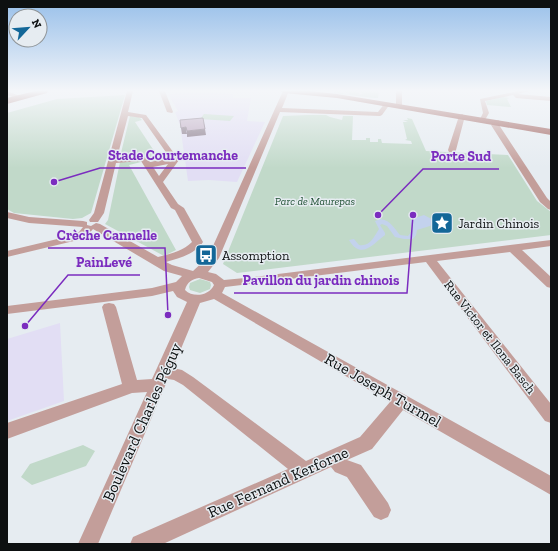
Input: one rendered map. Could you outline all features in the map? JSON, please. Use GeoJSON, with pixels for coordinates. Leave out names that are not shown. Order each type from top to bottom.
{"type":"FeatureCollection","features":[{"type":"Feature","properties":{"kind":"main road"},"geometry":{"type":"LineString","coordinates":[[467,117],[551,132]]}},
{"type":"Feature","properties":{"kind":"street"},"geometry":{"type":"LineString","coordinates":[[7,254],[74,238],[83,234],[99,213],[124,117]]}},
{"type":"Feature","properties":{"kind":"street"},"geometry":{"type":"LineString","coordinates":[[145,117],[174,156],[175,160]]}},
{"type":"Feature","properties":{"kind":"street","name":"Boulevard Charles Péguy"},"geometry":{"type":"LineString","coordinates":[[88,544],[161,379],[197,285],[213,258],[275,117]]}},
{"type":"Feature","properties":{"kind":"street"},"geometry":{"type":"LineString","coordinates":[[452,150],[462,117]]}},
{"type":"Feature","properties":{"kind":"street"},"geometry":{"type":"LineString","coordinates":[[498,122],[495,125],[543,200],[551,206]]}},
{"type":"Feature","properties":{"kind":"street"},"geometry":{"type":"LineString","coordinates":[[113,161],[145,160],[174,206],[179,208],[198,242],[195,246],[157,261]]}},
{"type":"Feature","properties":{"kind":"street"},"geometry":{"type":"LineString","coordinates":[[148,165],[175,160]]}},
{"type":"Feature","properties":{"kind":"street"},"geometry":{"type":"LineString","coordinates":[[159,182],[175,160]]}},
{"type":"Feature","properties":{"kind":"street"},"geometry":{"type":"LineString","coordinates":[[7,215],[30,220],[90,224],[197,285]]}},
{"type":"Feature","properties":{"kind":"street"},"geometry":{"type":"LineString","coordinates":[[7,310],[197,285],[245,282],[551,243]]}},
{"type":"Feature","properties":{"kind":"street"},"geometry":{"type":"LineString","coordinates":[[513,248],[551,284]]}},
{"type":"Feature","properties":{"kind":"street","name":"Rue Victor et Ilona Basch"},"geometry":{"type":"LineString","coordinates":[[428,259],[551,416]]}},
{"type":"Feature","properties":{"kind":"street","name":"Rue Joseph Turmel"},"geometry":{"type":"LineString","coordinates":[[197,285],[551,486]]}},
{"type":"Feature","properties":{"kind":"street"},"geometry":{"type":"LineString","coordinates":[[109,307],[131,387]]}},
{"type":"Feature","properties":{"kind":"street"},"geometry":{"type":"LineString","coordinates":[[7,431],[131,387],[177,374],[188,380],[304,470]]}},
{"type":"Feature","properties":{"kind":"street","name":"Rue Fernand Kerforne"},"geometry":{"type":"LineString","coordinates":[[140,544],[366,443],[401,400]]}},
{"type":"Feature","properties":{"kind":"street"},"geometry":{"type":"LineString","coordinates":[[336,457],[341,466],[354,471],[380,510]]}},
{"type":"Feature","properties":{"kind":"shaded area"},"geometry":{"type":"Polygon","coordinates":[[[177,117],[248,117],[247,121],[265,122],[237,182],[209,180],[188,181],[180,125],[177,117]]]}},
{"type":"Feature","properties":{"kind":"shaded area"},"geometry":{"type":"Polygon","coordinates":[[[60,323],[64,401],[7,421],[7,339],[60,323]]]}},
{"type":"Feature","properties":{"kind":"green space"},"geometry":{"type":"Polygon","coordinates":[[[7,117],[119,117],[91,213],[82,218],[73,219],[14,213],[7,209],[7,117]]]}},
{"type":"Feature","properties":{"kind":"green space"},"geometry":{"type":"Polygon","coordinates":[[[130,117],[139,117],[142,120],[135,122],[160,160],[152,161],[142,157],[120,157],[130,117]]]}},
{"type":"Feature","properties":{"kind":"green space"},"geometry":{"type":"Polygon","coordinates":[[[202,117],[233,117],[230,121],[200,119],[202,117]]]}},
{"type":"Feature","properties":{"kind":"green space","name":"Parc de Maurepas"},"geometry":{"type":"Polygon","coordinates":[[[283,117],[329,117],[342,120],[343,117],[353,117],[352,140],[366,140],[366,138],[370,138],[370,142],[378,142],[378,139],[381,139],[382,143],[412,144],[411,141],[405,140],[407,139],[403,122],[408,122],[403,120],[408,120],[407,118],[412,119],[426,151],[508,155],[537,201],[551,212],[551,235],[237,273],[223,264],[283,117]]]}},
{"type":"Feature","properties":{"kind":"green space"},"geometry":{"type":"Polygon","coordinates":[[[120,162],[141,162],[129,165],[176,250],[164,256],[105,224],[108,220],[120,162]]]}},
{"type":"Feature","properties":{"kind":"green space"},"geometry":{"type":"Polygon","coordinates":[[[200,279],[210,282],[210,289],[200,293],[190,290],[190,283],[200,279]]]}},
{"type":"Feature","properties":{"kind":"green space"},"geometry":{"type":"Polygon","coordinates":[[[83,445],[95,451],[86,466],[32,485],[21,477],[30,464],[83,445]]]}},
{"type":"Feature","properties":{"kind":"water"},"geometry":{"type":"Polygon","coordinates":[[[424,215],[437,222],[433,225],[417,230],[413,239],[395,237],[387,226],[382,224],[380,225],[385,235],[372,246],[363,250],[358,249],[349,240],[354,239],[359,245],[369,243],[379,229],[375,221],[381,219],[390,223],[400,235],[408,236],[412,231],[410,221],[424,215]]]}},
{"type":"Feature","properties":{"kind":"building"},"geometry":{"type":"Polygon","coordinates":[[[203,118],[205,129],[187,131],[186,127],[181,128],[180,120],[203,118]]]}},
{"type":"Feature","properties":{"kind":"place","name":"Stade Courtemanche"},"geometry":{"type":"Point","coordinates":[54,182]}},
{"type":"Feature","properties":{"kind":"place","name":"Porte Sud"},"geometry":{"type":"Point","coordinates":[378,215]}},
{"type":"Feature","properties":{"kind":"place","name":"Pavillon du jardin chinois"},"geometry":{"type":"Point","coordinates":[413,215]}},
{"type":"Feature","properties":{"kind":"place","name":"Jardin Chinois"},"geometry":{"type":"Point","coordinates":[442,223]}},
{"type":"Feature","properties":{"kind":"place","name":"Assomption"},"geometry":{"type":"Point","coordinates":[206,255]}},
{"type":"Feature","properties":{"kind":"place","name":"Crèche Cannelle"},"geometry":{"type":"Point","coordinates":[168,315]}},
{"type":"Feature","properties":{"kind":"place","name":"PainLevé"},"geometry":{"type":"Point","coordinates":[25,326]}}]}
